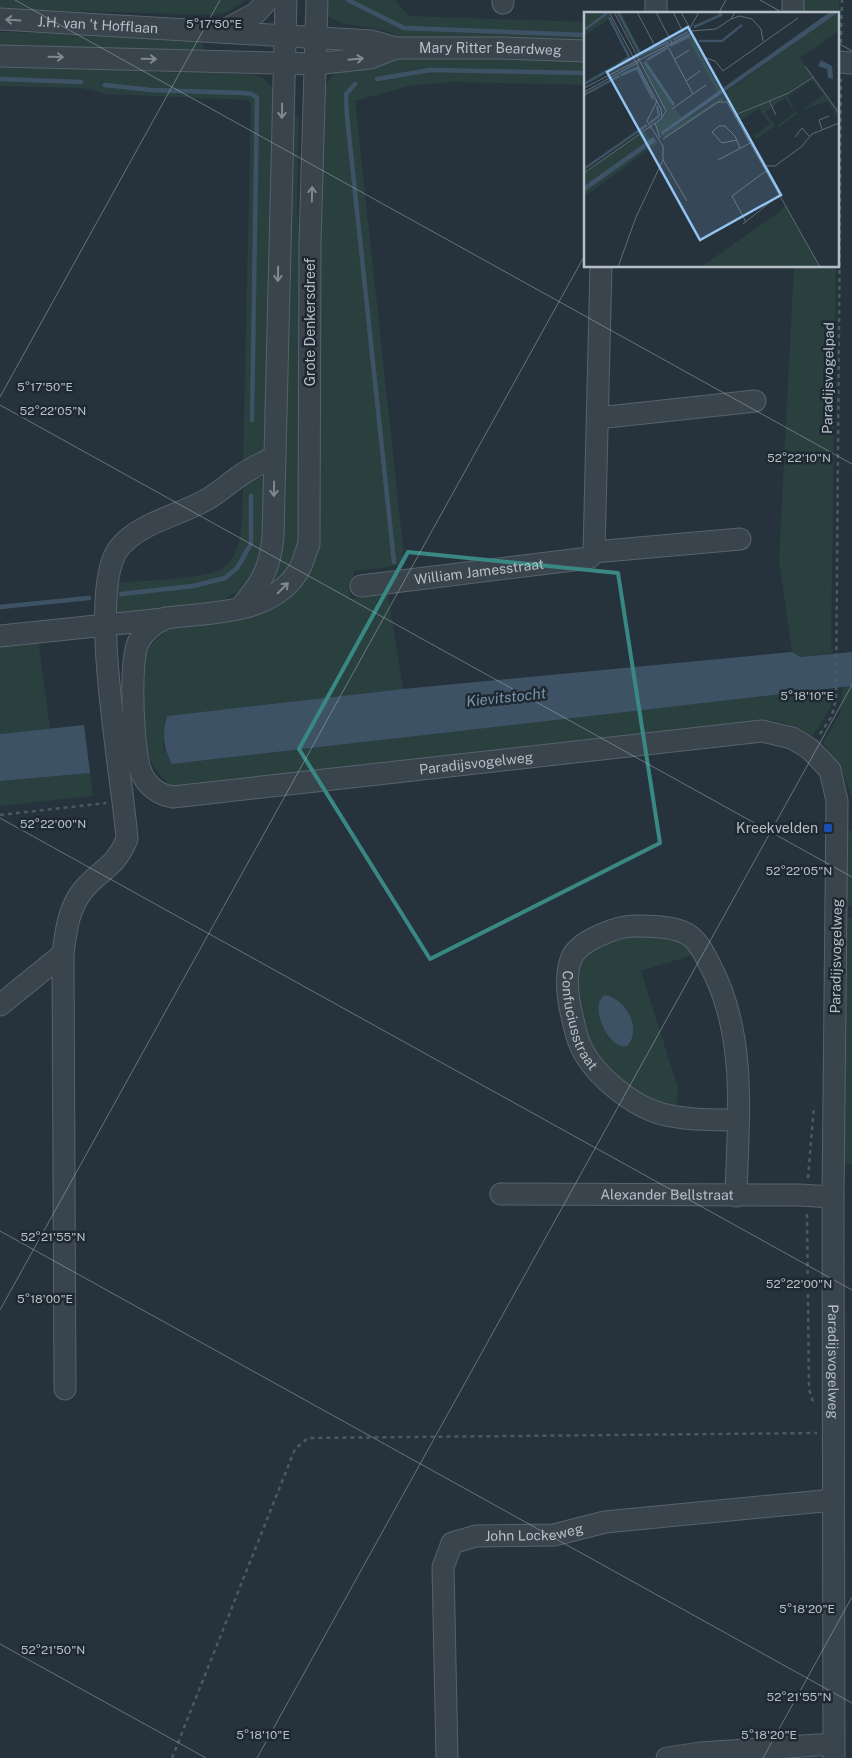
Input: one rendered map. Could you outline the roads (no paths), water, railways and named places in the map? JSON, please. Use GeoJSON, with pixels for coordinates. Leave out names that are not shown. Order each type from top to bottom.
{"type":"FeatureCollection","features":[{"type":"Feature","properties":{"kind":"street"},"geometry":{"type":"LineString","coordinates":[[219,33],[256,13],[268,0]]}},
{"type":"Feature","properties":{"kind":"street"},"geometry":{"type":"LineString","coordinates":[[240,608],[258,588],[266,572],[271,555],[286,0]]}},
{"type":"Feature","properties":{"kind":"street","name":"Grote Denkersdreef"},"geometry":{"type":"LineString","coordinates":[[150,786],[140,771],[131,677],[132,658],[144,632],[154,623],[166,618],[257,605],[280,593],[298,572],[309,544],[310,243],[316,0]]}},
{"type":"Feature","properties":{"kind":"street","name":"J.H. van 't Hofflaan"},"geometry":{"type":"LineString","coordinates":[[0,19],[316,38]]}},
{"type":"Feature","properties":{"kind":"street","name":"Mary Ritter Beardweg"},"geometry":{"type":"LineString","coordinates":[[316,38],[372,41],[396,48],[502,48],[584,51]]}},
{"type":"Feature","properties":{"kind":"street","name":"Mary Ritter Beardweg"},"geometry":{"type":"LineString","coordinates":[[283,62],[315,64],[370,58],[396,48]]}},
{"type":"Feature","properties":{"kind":"street"},"geometry":{"type":"LineString","coordinates":[[0,56],[283,62]]}},
{"type":"Feature","properties":{"kind":"street"},"geometry":{"type":"LineString","coordinates":[[594,552],[601,268]]}},
{"type":"Feature","properties":{"kind":"street"},"geometry":{"type":"LineString","coordinates":[[598,418],[755,401]]}},
{"type":"Feature","properties":{"kind":"street"},"geometry":{"type":"LineString","coordinates":[[65,1389],[63,954],[68,920],[73,905],[85,888],[107,870],[121,854],[127,839],[125,808],[110,691],[105,625],[106,582],[110,566],[119,548],[129,538],[147,526],[176,516],[207,500],[240,476],[274,457]]}},
{"type":"Feature","properties":{"kind":"street","name":"William Jamesstraat"},"geometry":{"type":"LineString","coordinates":[[361,586],[589,558],[594,552],[740,539]]}},
{"type":"Feature","properties":{"kind":"street"},"geometry":{"type":"LineString","coordinates":[[0,636],[166,618]]}},
{"type":"Feature","properties":{"kind":"street","name":"Paradijsvogelweg"},"geometry":{"type":"LineString","coordinates":[[150,786],[164,795],[173,797],[762,731],[792,738],[810,749],[830,770],[837,801],[844,912],[833,1198],[835,1440],[833,1500],[833,1751]]}},
{"type":"Feature","properties":{"kind":"street"},"geometry":{"type":"LineString","coordinates":[[125,808],[146,798],[150,786]]}},
{"type":"Feature","properties":{"kind":"street","name":"Confuciusstraat"},"geometry":{"type":"LineString","coordinates":[[736,1196],[740,1082],[733,1028],[720,983],[696,940],[683,932],[662,927],[631,926],[580,945],[572,957],[568,976],[568,1002],[579,1044],[604,1079],[629,1100],[665,1115],[702,1120],[738,1120]]}},
{"type":"Feature","properties":{"kind":"street"},"geometry":{"type":"LineString","coordinates":[[0,1005],[63,954]]}},
{"type":"Feature","properties":{"kind":"street","name":"Alexander Bellstraat"},"geometry":{"type":"LineString","coordinates":[[502,1194],[800,1195],[833,1198]]}},
{"type":"Feature","properties":{"kind":"street","name":"John Lockeweg"},"geometry":{"type":"LineString","coordinates":[[447,1758],[443,1567],[452,1543],[476,1536],[554,1535],[605,1522],[833,1500]]}},
{"type":"Feature","properties":{"kind":"street"},"geometry":{"type":"LineString","coordinates":[[667,1758],[700,1753],[833,1751]]}},
{"type":"Feature","properties":{"kind":"water","name":"Kievitstocht"},"geometry":{"type":"Polygon","coordinates":[[[792,652],[800,657],[852,652],[852,686],[172,764],[164,741],[167,716],[403,689],[792,652]]]}},
{"type":"Feature","properties":{"kind":"water"},"geometry":{"type":"Polygon","coordinates":[[[84,725],[90,773],[0,781],[0,734],[84,725]]]}},
{"type":"Feature","properties":{"kind":"water"},"geometry":{"type":"Polygon","coordinates":[[[605,995],[619,1002],[630,1015],[633,1031],[627,1046],[613,1041],[602,1026],[599,1008],[600,1000],[605,995]]]}},
{"type":"Feature","properties":{"kind":"waterway"},"geometry":{"type":"LineString","coordinates":[[348,0],[404,28],[584,35]]}},
{"type":"Feature","properties":{"kind":"waterway"},"geometry":{"type":"LineString","coordinates":[[377,79],[430,70],[584,73]]}},
{"type":"Feature","properties":{"kind":"waterway"},"geometry":{"type":"LineString","coordinates":[[0,79],[81,82]]}},
{"type":"Feature","properties":{"kind":"waterway"},"geometry":{"type":"LineString","coordinates":[[355,84],[346,94],[347,116],[394,562]]}},
{"type":"Feature","properties":{"kind":"waterway"},"geometry":{"type":"LineString","coordinates":[[105,85],[151,90],[244,93],[252,94],[257,98],[252,420]]}},
{"type":"Feature","properties":{"kind":"waterway"},"geometry":{"type":"LineString","coordinates":[[121,594],[193,586],[225,578],[237,568],[251,544],[251,496]]}},
{"type":"Feature","properties":{"kind":"waterway"},"geometry":{"type":"LineString","coordinates":[[0,607],[89,598]]}},
{"type":"Feature","properties":{"kind":"place","name":"Kreekvelden"},"geometry":{"type":"Point","coordinates":[828,828]}}]}
